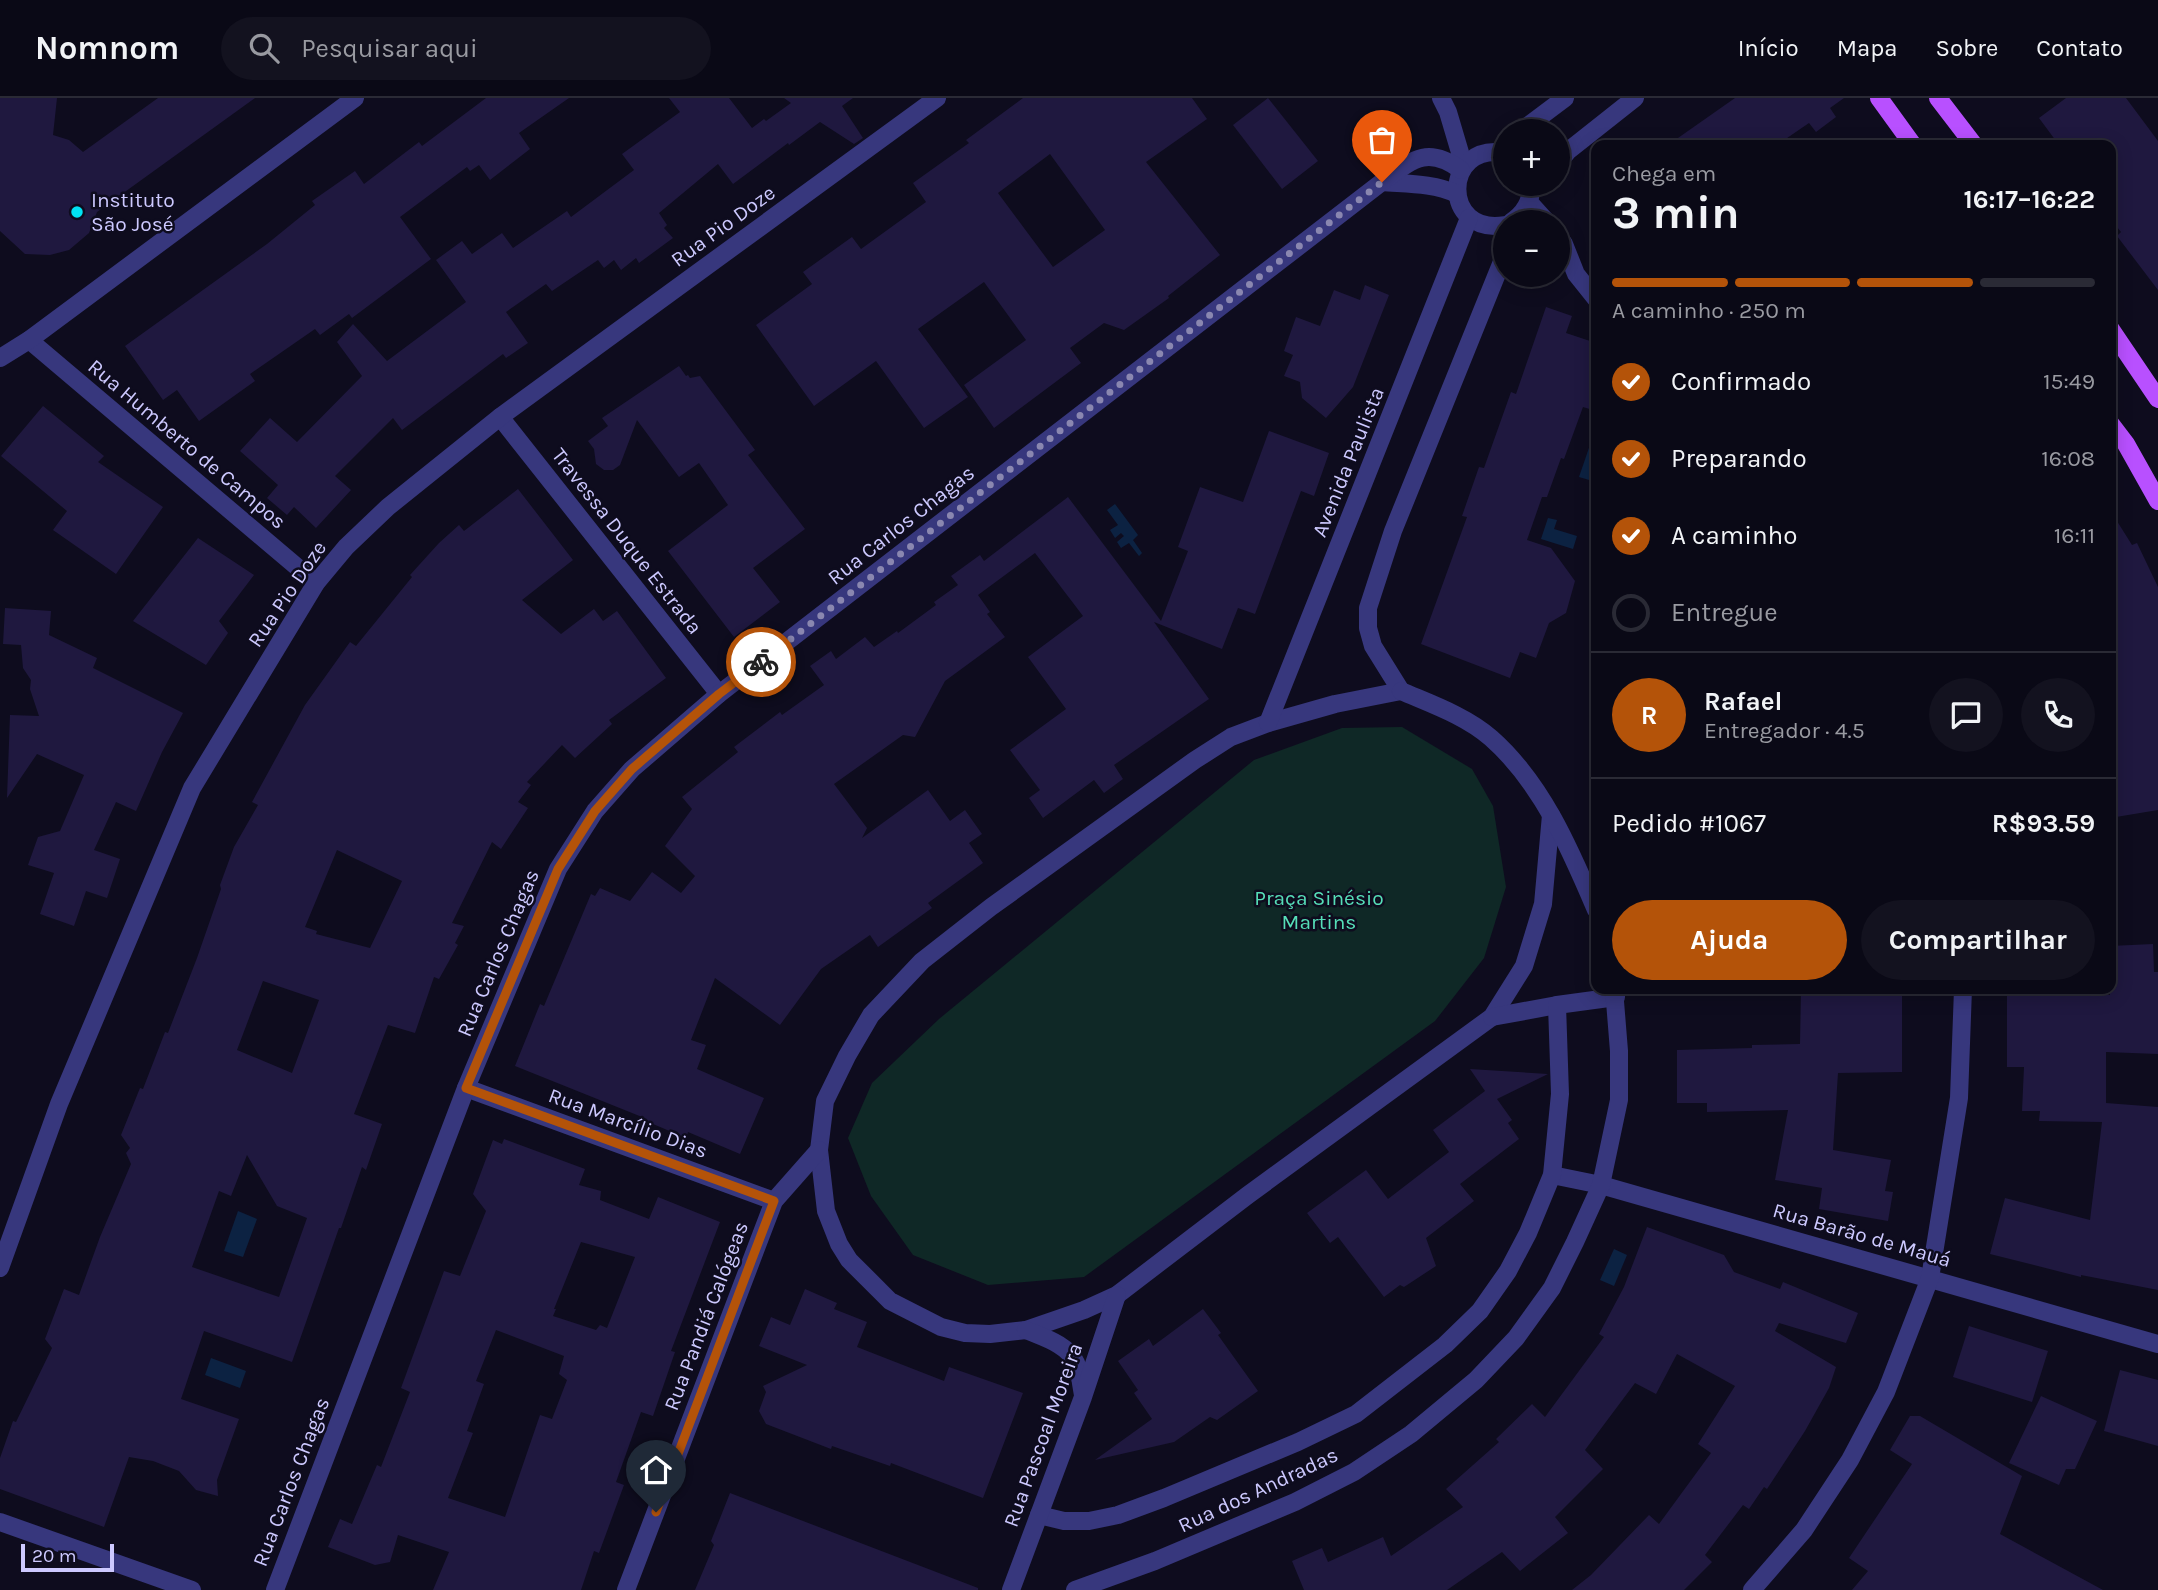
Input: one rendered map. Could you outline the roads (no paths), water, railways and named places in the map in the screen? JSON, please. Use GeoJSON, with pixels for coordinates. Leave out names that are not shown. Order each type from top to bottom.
{"type":"FeatureCollection","features":[{"type":"Feature","properties":{"kind":"main road"},"geometry":{"type":"LineString","coordinates":[[1879,98],[1909,140]]}},
{"type":"Feature","properties":{"kind":"main road"},"geometry":{"type":"LineString","coordinates":[[1938,98],[1970,140]]}},
{"type":"Feature","properties":{"kind":"main road"},"geometry":{"type":"LineString","coordinates":[[2116,337],[2158,399]]}},
{"type":"Feature","properties":{"kind":"main road"},"geometry":{"type":"LineString","coordinates":[[2116,431],[2158,501]]}},
{"type":"Feature","properties":{"kind":"street"},"geometry":{"type":"LineString","coordinates":[[0,358],[29,340],[355,98]]}},
{"type":"Feature","properties":{"kind":"street","name":"Rua Pio Doze"},"geometry":{"type":"LineString","coordinates":[[0,1268],[60,1104],[192,788],[316,583],[346,547],[388,507],[500,417],[937,98]]}},
{"type":"Feature","properties":{"kind":"street"},"geometry":{"type":"LineString","coordinates":[[1441,98],[1448,112],[1463,168]]}},
{"type":"Feature","properties":{"kind":"street"},"geometry":{"type":"LineString","coordinates":[[1537,119],[1565,98]]}},
{"type":"Feature","properties":{"kind":"street"},"geometry":{"type":"LineString","coordinates":[[1570,149],[1635,98]]}},
{"type":"Feature","properties":{"kind":"street"},"geometry":{"type":"LineString","coordinates":[[1493,151],[1472,158],[1463,168],[1457,182],[1461,207],[1469,218],[1493,226]]}},
{"type":"Feature","properties":{"kind":"street","name":"Rua Carlos Chagas"},"geometry":{"type":"LineString","coordinates":[[275,1590],[466,1088],[558,869],[595,811],[632,769],[719,694],[1382,182],[1419,158],[1438,157],[1463,168]]}},
{"type":"Feature","properties":{"kind":"street"},"geometry":{"type":"LineString","coordinates":[[1382,182],[1430,185],[1457,194]]}},
{"type":"Feature","properties":{"kind":"street","name":"Avenida Paulista"},"geometry":{"type":"LineString","coordinates":[[1268,723],[1469,218]]}},
{"type":"Feature","properties":{"kind":"street"},"geometry":{"type":"LineString","coordinates":[[1570,259],[1576,274],[1591,293]]}},
{"type":"Feature","properties":{"kind":"street"},"geometry":{"type":"LineString","coordinates":[[1570,271],[1576,274]]}},
{"type":"Feature","properties":{"kind":"street"},"geometry":{"type":"LineString","coordinates":[[1493,284],[1393,531],[1368,608],[1368,628],[1373,646],[1401,691],[1470,723],[1490,737],[1532,785],[1551,816],[1591,900]]}},
{"type":"Feature","properties":{"kind":"street","name":"Rua Humberto de Campos"},"geometry":{"type":"LineString","coordinates":[[29,340],[316,583]]}},
{"type":"Feature","properties":{"kind":"street","name":"Travessa Duque Estrada"},"geometry":{"type":"LineString","coordinates":[[500,417],[719,694]]}},
{"type":"Feature","properties":{"kind":"street"},"geometry":{"type":"LineString","coordinates":[[1401,691],[1335,704],[1268,723],[1231,737],[1003,899],[922,961],[871,1015],[846,1056],[825,1101],[819,1150],[826,1211],[839,1244],[849,1260],[890,1301],[941,1327],[965,1333],[990,1334],[1026,1330],[1084,1310],[1117,1295],[1248,1195],[1492,1017],[1524,967],[1543,904],[1551,816]]}},
{"type":"Feature","properties":{"kind":"street","name":"Rua dos Andradas"},"geometry":{"type":"LineString","coordinates":[[1492,1017],[1610,994]]}},
{"type":"Feature","properties":{"kind":"street","name":"Rua dos Andradas"},"geometry":{"type":"LineString","coordinates":[[1075,1590],[1155,1562],[1295,1502],[1354,1472],[1411,1434],[1476,1380],[1516,1338],[1552,1287],[1576,1242],[1601,1185],[1619,1100],[1615,994]]}},
{"type":"Feature","properties":{"kind":"street"},"geometry":{"type":"LineString","coordinates":[[1752,1590],[1804,1531],[1850,1460],[1886,1392],[1930,1278],[1959,1098],[1963,994]]}},
{"type":"Feature","properties":{"kind":"street","name":"Rua dos Andradas"},"geometry":{"type":"LineString","coordinates":[[1039,1516],[1064,1521],[1089,1521],[1118,1515],[1298,1443],[1356,1414],[1446,1345],[1480,1311],[1508,1271],[1528,1233],[1552,1175],[1560,1094],[1557,1005]]}},
{"type":"Feature","properties":{"kind":"street","name":"Rua Marcílio Dias"},"geometry":{"type":"LineString","coordinates":[[466,1088],[774,1201]]}},
{"type":"Feature","properties":{"kind":"street","name":"Rua Pandiá Calógeas"},"geometry":{"type":"LineString","coordinates":[[626,1590],[774,1201],[819,1150]]}},
{"type":"Feature","properties":{"kind":"street","name":"Rua Barão de Mauá"},"geometry":{"type":"LineString","coordinates":[[1552,1175],[1601,1185],[2158,1344]]}},
{"type":"Feature","properties":{"kind":"street","name":"Rua Pascoal Moreira"},"geometry":{"type":"LineString","coordinates":[[1011,1590],[1083,1397],[1117,1295]]}},
{"type":"Feature","properties":{"kind":"street"},"geometry":{"type":"LineString","coordinates":[[1026,1330],[1058,1344],[1076,1362],[1083,1397]]}},
{"type":"Feature","properties":{"kind":"street"},"geometry":{"type":"LineString","coordinates":[[0,1522],[192,1590]]}},
{"type":"Feature","properties":{"kind":"water"},"geometry":{"type":"Polygon","coordinates":[[[1591,442],[1591,481],[1579,477],[1591,442]]]}},
{"type":"Feature","properties":{"kind":"water"},"geometry":{"type":"Polygon","coordinates":[[[1115,504],[1138,535],[1133,540],[1142,553],[1139,556],[1129,543],[1121,548],[1117,542],[1124,536],[1121,533],[1115,538],[1110,530],[1118,525],[1107,510],[1115,504]]]}},
{"type":"Feature","properties":{"kind":"water"},"geometry":{"type":"Polygon","coordinates":[[[1548,518],[1557,520],[1554,529],[1577,536],[1573,549],[1541,539],[1548,518]]]}},
{"type":"Feature","properties":{"kind":"water"},"geometry":{"type":"Polygon","coordinates":[[[238,1211],[257,1219],[243,1257],[224,1251],[238,1211]]]}},
{"type":"Feature","properties":{"kind":"water"},"geometry":{"type":"Polygon","coordinates":[[[1614,1249],[1627,1255],[1614,1286],[1600,1280],[1614,1249]]]}},
{"type":"Feature","properties":{"kind":"water"},"geometry":{"type":"Polygon","coordinates":[[[211,1358],[246,1371],[240,1388],[205,1375],[211,1358]]]}},
{"type":"Feature","properties":{"kind":"place","name":"Instituto São José"},"geometry":{"type":"Point","coordinates":[77,212]}},
{"type":"Feature","properties":{"kind":"park label","name":"Praça Sinésio Martins"},"geometry":{"type":"Point","coordinates":[1319,910]}}]}
